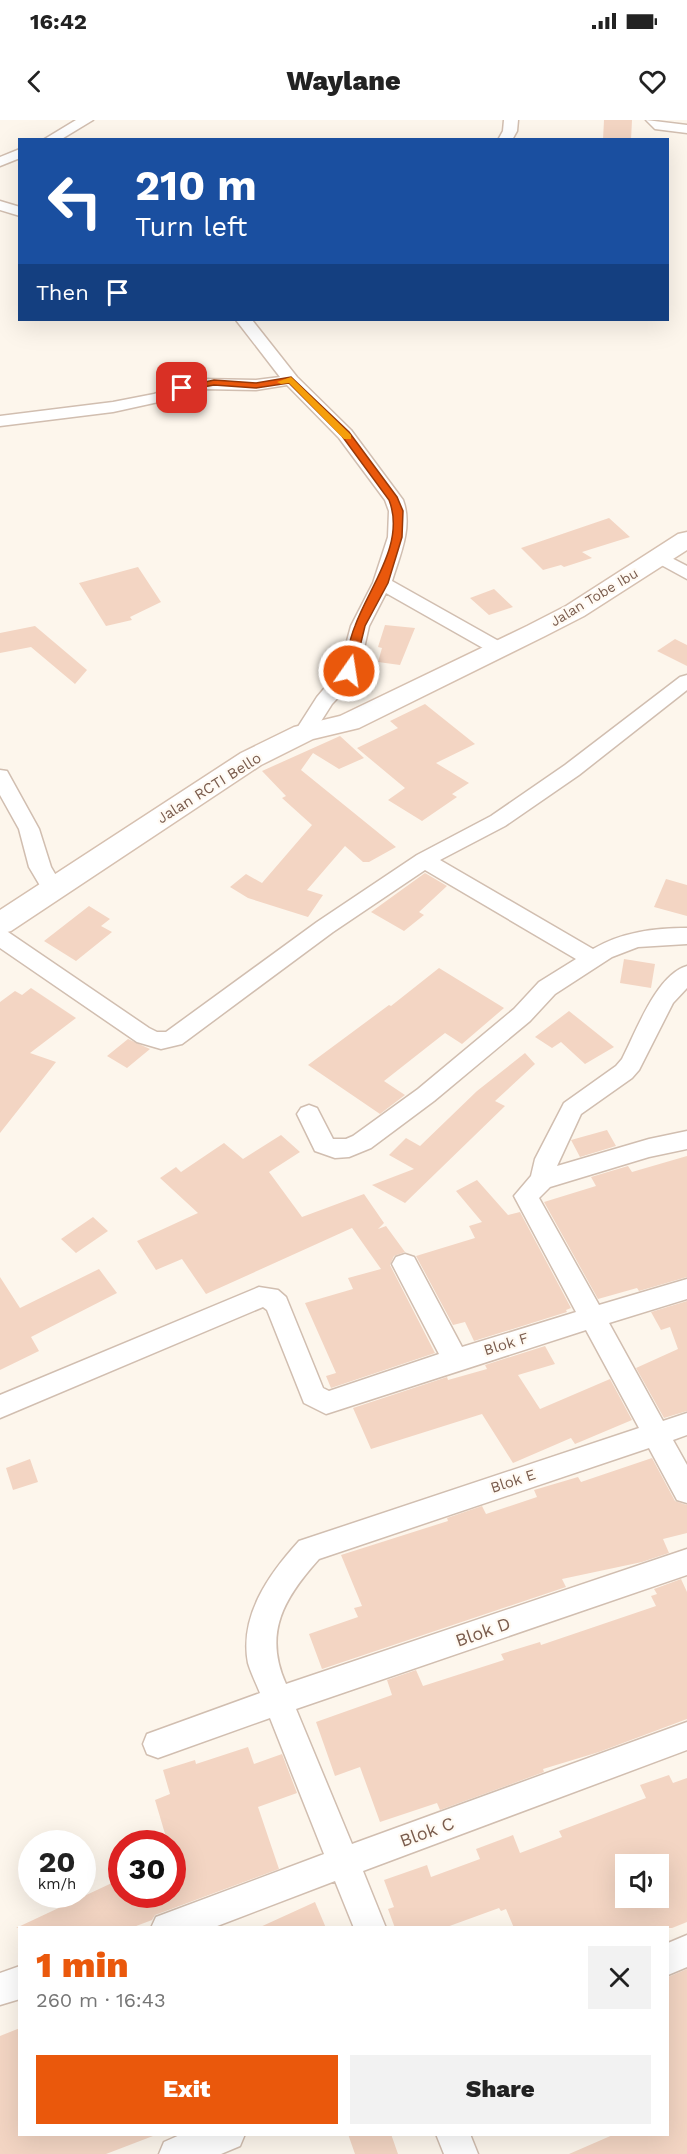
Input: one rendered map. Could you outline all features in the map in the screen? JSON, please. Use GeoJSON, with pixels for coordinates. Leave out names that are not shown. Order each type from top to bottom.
{"type":"FeatureCollection","features":[{"type":"Feature","properties":{"kind":"street"},"geometry":{"type":"LineString","coordinates":[[54,138],[86,120]]}},
{"type":"Feature","properties":{"kind":"street"},"geometry":{"type":"LineString","coordinates":[[506,138],[510,131],[511,120]]}},
{"type":"Feature","properties":{"kind":"street"},"geometry":{"type":"LineString","coordinates":[[653,120],[660,126],[687,129]]}},
{"type":"Feature","properties":{"kind":"street"},"geometry":{"type":"LineString","coordinates":[[0,162],[18,154]]}},
{"type":"Feature","properties":{"kind":"street"},"geometry":{"type":"LineString","coordinates":[[0,205],[18,211]]}},
{"type":"Feature","properties":{"kind":"street"},"geometry":{"type":"LineString","coordinates":[[245,321],[291,380],[345,434],[394,500],[398,511],[398,529],[382,583],[360,626],[349,671],[324,701],[304,733]]}},
{"type":"Feature","properties":{"kind":"street"},"geometry":{"type":"LineString","coordinates":[[0,421],[112,407],[157,398],[201,384],[256,385],[291,380]]}},
{"type":"Feature","properties":{"kind":"street","name":"Jalan Tobe Ibu"},"geometry":{"type":"LineString","coordinates":[[497,648],[575,611],[687,539]]}},
{"type":"Feature","properties":{"kind":"street"},"geometry":{"type":"LineString","coordinates":[[660,557],[687,574]]}},
{"type":"Feature","properties":{"kind":"street"},"geometry":{"type":"LineString","coordinates":[[382,583],[497,648]]}},
{"type":"Feature","properties":{"kind":"street","name":"Jalan RCTI Bello"},"geometry":{"type":"LineString","coordinates":[[0,924],[251,759],[304,733],[349,722],[497,648]]}},
{"type":"Feature","properties":{"kind":"street"},"geometry":{"type":"LineString","coordinates":[[0,937],[141,1034],[148,1038],[165,1041],[174,1038],[325,927],[424,860],[508,815],[572,770],[687,681]]}},
{"type":"Feature","properties":{"kind":"street"},"geometry":{"type":"LineString","coordinates":[[0,776],[29,829],[40,867],[53,889]]}},
{"type":"Feature","properties":{"kind":"street"},"geometry":{"type":"LineString","coordinates":[[424,860],[593,959]]}},
{"type":"Feature","properties":{"kind":"street"},"geometry":{"type":"LineString","coordinates":[[309,1114],[324,1145],[335,1149],[349,1148],[362,1142],[426,1095],[522,1014],[547,988],[593,959],[631,939],[687,936]]}},
{"type":"Feature","properties":{"kind":"street"},"geometry":{"type":"LineString","coordinates":[[542,1180],[547,1159],[572,1109],[632,1064],[664,998],[687,974]]}},
{"type":"Feature","properties":{"kind":"street"},"geometry":{"type":"LineString","coordinates":[[687,1140],[649,1148],[542,1180],[528,1192],[527,1201],[594,1318],[654,1434],[687,1491]]}},
{"type":"Feature","properties":{"kind":"street"},"geometry":{"type":"LineString","coordinates":[[405,1264],[455,1360]]}},
{"type":"Feature","properties":{"kind":"street","name":"Blok F"},"geometry":{"type":"LineString","coordinates":[[0,1407],[188,1325],[259,1297],[269,1297],[277,1304],[313,1395],[326,1403],[455,1360],[687,1289]]}},
{"type":"Feature","properties":{"kind":"street","name":"Blok E"},"geometry":{"type":"LineString","coordinates":[[369,1926],[264,1663],[260,1633],[264,1616],[293,1566],[309,1550],[338,1539],[687,1424]]}},
{"type":"Feature","properties":{"kind":"street","name":"Blok D"},"geometry":{"type":"LineString","coordinates":[[158,1744],[687,1562]]}},
{"type":"Feature","properties":{"kind":"street","name":"Blok C"},"geometry":{"type":"LineString","coordinates":[[172,1926],[687,1736]]}},
{"type":"Feature","properties":{"kind":"street"},"geometry":{"type":"LineString","coordinates":[[669,1959],[687,1951]]}},
{"type":"Feature","properties":{"kind":"street"},"geometry":{"type":"LineString","coordinates":[[0,1989],[18,1983]]}},
{"type":"Feature","properties":{"kind":"street"},"geometry":{"type":"LineString","coordinates":[[176,2154],[223,2136]]}},
{"type":"Feature","properties":{"kind":"street"},"geometry":{"type":"LineString","coordinates":[[454,2136],[462,2154]]}},
{"type":"Feature","properties":{"kind":"building"},"geometry":{"type":"Polygon","coordinates":[[[604,120],[632,120],[631,138],[603,138],[604,120]]]}},
{"type":"Feature","properties":{"kind":"building"},"geometry":{"type":"Polygon","coordinates":[[[609,518],[630,537],[582,552],[592,558],[564,567],[561,565],[543,570],[521,548],[609,518]]]}},
{"type":"Feature","properties":{"kind":"building"},"geometry":{"type":"Polygon","coordinates":[[[138,567],[161,602],[130,617],[132,620],[106,626],[79,583],[138,567]]]}},
{"type":"Feature","properties":{"kind":"building"},"geometry":{"type":"Polygon","coordinates":[[[494,589],[513,607],[489,615],[470,598],[494,589]]]}},
{"type":"Feature","properties":{"kind":"building"},"geometry":{"type":"Polygon","coordinates":[[[385,625],[415,628],[400,665],[378,662],[382,648],[378,647],[385,625]]]}},
{"type":"Feature","properties":{"kind":"building"},"geometry":{"type":"Polygon","coordinates":[[[35,626],[87,670],[75,684],[31,647],[0,653],[0,633],[35,626]]]}},
{"type":"Feature","properties":{"kind":"building"},"geometry":{"type":"Polygon","coordinates":[[[675,639],[687,645],[687,666],[657,651],[675,639]]]}},
{"type":"Feature","properties":{"kind":"building"},"geometry":{"type":"Polygon","coordinates":[[[425,704],[475,744],[436,763],[469,783],[452,794],[457,797],[422,821],[388,800],[405,788],[357,748],[398,728],[390,721],[425,704]]]}},
{"type":"Feature","properties":{"kind":"building"},"geometry":{"type":"Polygon","coordinates":[[[340,736],[364,758],[339,769],[313,753],[301,770],[396,847],[369,862],[363,862],[345,846],[307,890],[323,895],[308,917],[248,898],[230,887],[246,874],[262,883],[312,825],[282,798],[286,796],[262,771],[340,736]]]}},
{"type":"Feature","properties":{"kind":"building"},"geometry":{"type":"Polygon","coordinates":[[[425,873],[447,886],[419,912],[424,915],[404,931],[371,912],[425,873]]]}},
{"type":"Feature","properties":{"kind":"building"},"geometry":{"type":"Polygon","coordinates":[[[666,879],[687,885],[687,916],[654,907],[666,879]]]}},
{"type":"Feature","properties":{"kind":"building"},"geometry":{"type":"Polygon","coordinates":[[[89,906],[110,919],[101,926],[112,932],[76,961],[44,941],[89,906]]]}},
{"type":"Feature","properties":{"kind":"building"},"geometry":{"type":"Polygon","coordinates":[[[624,959],[655,964],[651,988],[620,983],[624,959]]]}},
{"type":"Feature","properties":{"kind":"building"},"geometry":{"type":"Polygon","coordinates":[[[439,968],[504,1008],[462,1044],[445,1033],[384,1081],[405,1095],[380,1114],[308,1065],[389,1005],[391,1006],[439,968]]]}},
{"type":"Feature","properties":{"kind":"building"},"geometry":{"type":"Polygon","coordinates":[[[31,988],[76,1018],[30,1053],[56,1062],[0,1133],[0,1002],[15,991],[22,995],[31,988]]]}},
{"type":"Feature","properties":{"kind":"building"},"geometry":{"type":"Polygon","coordinates":[[[569,1011],[614,1047],[585,1064],[561,1042],[552,1048],[535,1037],[569,1011]]]}},
{"type":"Feature","properties":{"kind":"building"},"geometry":{"type":"Polygon","coordinates":[[[128,1039],[150,1049],[127,1068],[107,1056],[128,1039]]]}},
{"type":"Feature","properties":{"kind":"building"},"geometry":{"type":"Polygon","coordinates":[[[525,1053],[535,1064],[495,1101],[505,1106],[405,1203],[372,1185],[414,1169],[389,1155],[406,1138],[420,1146],[477,1091],[525,1053]]]}},
{"type":"Feature","properties":{"kind":"building"},"geometry":{"type":"Polygon","coordinates":[[[607,1130],[616,1146],[580,1157],[571,1140],[607,1130]]]}},
{"type":"Feature","properties":{"kind":"building"},"geometry":{"type":"Polygon","coordinates":[[[281,1135],[300,1152],[269,1172],[302,1217],[364,1194],[384,1223],[378,1229],[386,1226],[405,1252],[394,1256],[390,1265],[435,1353],[331,1388],[326,1376],[336,1373],[305,1303],[353,1289],[348,1278],[381,1269],[352,1228],[206,1294],[182,1259],[156,1270],[137,1241],[198,1213],[160,1178],[176,1167],[181,1172],[224,1143],[243,1159],[281,1135]]]}},
{"type":"Feature","properties":{"kind":"building"},"geometry":{"type":"Polygon","coordinates":[[[687,1156],[687,1277],[639,1291],[637,1288],[598,1299],[544,1202],[596,1186],[591,1177],[628,1166],[632,1172],[687,1156]]]}},
{"type":"Feature","properties":{"kind":"building"},"geometry":{"type":"Polygon","coordinates":[[[477,1180],[508,1215],[520,1212],[571,1308],[566,1310],[567,1312],[474,1341],[465,1322],[453,1325],[416,1256],[475,1238],[469,1226],[482,1222],[456,1191],[477,1180]]]}},
{"type":"Feature","properties":{"kind":"building"},"geometry":{"type":"Polygon","coordinates":[[[93,1217],[108,1231],[76,1253],[61,1239],[93,1217]]]}},
{"type":"Feature","properties":{"kind":"building"},"geometry":{"type":"Polygon","coordinates":[[[99,1269],[117,1293],[31,1337],[39,1351],[0,1370],[0,1277],[20,1308],[99,1269]]]}},
{"type":"Feature","properties":{"kind":"building"},"geometry":{"type":"Polygon","coordinates":[[[687,1301],[687,1411],[664,1418],[636,1368],[678,1349],[670,1327],[661,1330],[651,1312],[687,1301]]]}},
{"type":"Feature","properties":{"kind":"building"},"geometry":{"type":"Polygon","coordinates":[[[545,1346],[555,1364],[518,1375],[540,1409],[610,1379],[632,1420],[575,1444],[571,1438],[513,1463],[482,1414],[371,1449],[353,1408],[447,1377],[448,1380],[487,1369],[485,1365],[545,1346]]]}},
{"type":"Feature","properties":{"kind":"building"},"geometry":{"type":"Polygon","coordinates":[[[652,1458],[675,1501],[687,1505],[687,1533],[663,1539],[669,1553],[642,1562],[562,1579],[566,1587],[322,1669],[309,1634],[358,1617],[354,1608],[362,1606],[341,1555],[448,1521],[447,1518],[482,1506],[486,1514],[537,1497],[534,1490],[578,1477],[581,1482],[652,1458]]]}},
{"type":"Feature","properties":{"kind":"building"},"geometry":{"type":"Polygon","coordinates":[[[30,1459],[38,1482],[13,1490],[6,1468],[30,1459]]]}},
{"type":"Feature","properties":{"kind":"building"},"geometry":{"type":"Polygon","coordinates":[[[681,1579],[687,1592],[687,1719],[599,1752],[543,1769],[544,1772],[440,1810],[437,1803],[380,1822],[360,1767],[335,1776],[316,1722],[392,1695],[387,1680],[416,1670],[423,1686],[504,1660],[501,1654],[540,1642],[541,1645],[656,1606],[651,1596],[657,1594],[654,1589],[681,1579]]]}},
{"type":"Feature","properties":{"kind":"building"},"geometry":{"type":"Polygon","coordinates":[[[248,1747],[254,1764],[282,1754],[297,1793],[258,1807],[279,1869],[186,1904],[186,1830],[164,1830],[155,1800],[170,1794],[163,1770],[195,1760],[196,1764],[248,1747]]]}},
{"type":"Feature","properties":{"kind":"building"},"geometry":{"type":"Polygon","coordinates":[[[669,1775],[673,1783],[687,1778],[687,1922],[672,1928],[669,1926],[513,1926],[506,1909],[501,1911],[499,1908],[450,1926],[394,1926],[388,1909],[394,1907],[384,1880],[427,1865],[431,1877],[480,1859],[476,1849],[513,1835],[520,1853],[562,1837],[559,1831],[646,1798],[640,1785],[669,1775]]]}},
{"type":"Feature","properties":{"kind":"building"},"geometry":{"type":"Polygon","coordinates":[[[108,1885],[108,1908],[174,1908],[155,1915],[152,1920],[136,1926],[20,1926],[59,1908],[96,1908],[96,1890],[108,1885]]]}},
{"type":"Feature","properties":{"kind":"building"},"geometry":{"type":"Polygon","coordinates":[[[315,1902],[325,1926],[262,1926],[315,1902]]]}},
{"type":"Feature","properties":{"kind":"building"},"geometry":{"type":"Polygon","coordinates":[[[687,1969],[687,2154],[569,2154],[610,2136],[669,2136],[669,1977],[687,1969]]]}},
{"type":"Feature","properties":{"kind":"building"},"geometry":{"type":"Polygon","coordinates":[[[18,2029],[18,2136],[153,2136],[106,2154],[0,2154],[0,2036],[18,2029]]]}},
{"type":"Feature","properties":{"kind":"building"},"geometry":{"type":"Polygon","coordinates":[[[349,2136],[392,2136],[398,2154],[355,2154],[349,2136]]]}},
{"type":"Feature","properties":{"kind":"slow traffic"},"geometry":{"type":"LineString","coordinates":[[281,382],[291,380],[347,437]]}},
{"type":"Feature","properties":{"kind":"route"},"geometry":{"type":"LineString","coordinates":[[182,388],[214,382],[250,386],[291,380],[345,434],[394,500],[399,521],[397,537],[382,583],[360,626],[349,671]]}}]}
